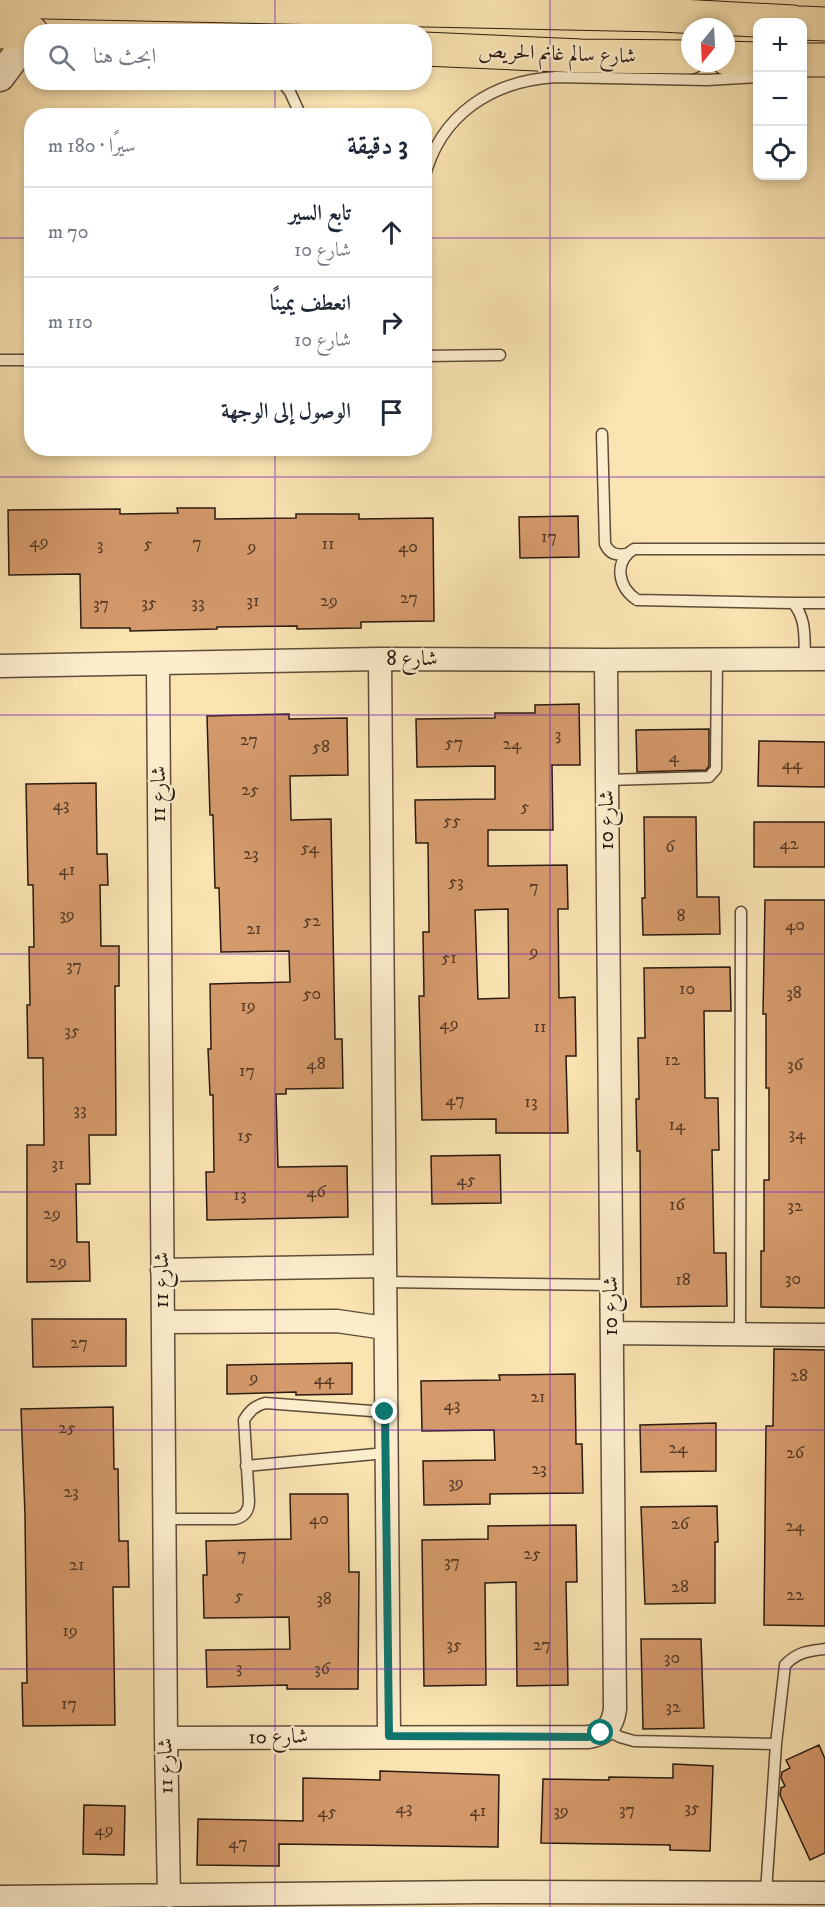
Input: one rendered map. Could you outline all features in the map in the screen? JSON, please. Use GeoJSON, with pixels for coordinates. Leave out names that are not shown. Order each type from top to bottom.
{"type":"FeatureCollection","features":[{"type":"Feature","properties":{"kind":"main road","name":"شارع سالم غانم الحريص"},"geometry":{"type":"LineString","coordinates":[[0,1],[385,5],[773,18]]}},
{"type":"Feature","properties":{"kind":"main road"},"geometry":{"type":"LineString","coordinates":[[661,15],[673,28],[672,46],[666,53],[674,57]]}},
{"type":"Feature","properties":{"kind":"main road"},"geometry":{"type":"LineString","coordinates":[[807,23],[825,24]]}},
{"type":"Feature","properties":{"kind":"main road"},"geometry":{"type":"LineString","coordinates":[[0,32],[24,34]]}},
{"type":"Feature","properties":{"kind":"main road","name":"شارع سالم غانم الحريص"},"geometry":{"type":"LineString","coordinates":[[432,49],[674,57]]}},
{"type":"Feature","properties":{"kind":"main road"},"geometry":{"type":"LineString","coordinates":[[735,58],[753,59]]}},
{"type":"Feature","properties":{"kind":"main road"},"geometry":{"type":"LineString","coordinates":[[807,60],[825,60]]}},
{"type":"Feature","properties":{"kind":"street"},"geometry":{"type":"LineString","coordinates":[[0,77],[24,45]]}},
{"type":"Feature","properties":{"kind":"street"},"geometry":{"type":"LineString","coordinates":[[380,659],[389,1736]]}},
{"type":"Feature","properties":{"kind":"street","name":"شارع 8"},"geometry":{"type":"LineString","coordinates":[[0,666],[380,659],[815,659]]}},
{"type":"Feature","properties":{"kind":"street","name":"شارع 10"},"geometry":{"type":"LineString","coordinates":[[166,1738],[588,1737],[607,1730],[614,1716],[606,660]]}},
{"type":"Feature","properties":{"kind":"street","name":"شارع 11"},"geometry":{"type":"LineString","coordinates":[[158,664],[169,1896]]}},
{"type":"Feature","properties":{"kind":"street"},"geometry":{"type":"LineString","coordinates":[[162,1270],[385,1274]]}},
{"type":"Feature","properties":{"kind":"street"},"geometry":{"type":"LineString","coordinates":[[163,1322],[337,1321],[385,1328]]}},
{"type":"Feature","properties":{"kind":"street"},"geometry":{"type":"LineString","coordinates":[[612,1333],[825,1335]]}},
{"type":"Feature","properties":{"kind":"street"},"geometry":{"type":"LineString","coordinates":[[0,1897],[169,1896],[483,1900],[766,1892],[825,1893]]}},
{"type":"Feature","properties":{"kind":"lane"},"geometry":{"type":"LineString","coordinates":[[807,70],[825,68]]}},
{"type":"Feature","properties":{"kind":"lane"},"geometry":{"type":"LineString","coordinates":[[432,159],[437,146],[451,125],[468,108],[488,94],[511,84],[535,78],[556,77],[707,80],[753,77]]}},
{"type":"Feature","properties":{"kind":"lane"},"geometry":{"type":"LineString","coordinates":[[288,90],[297,108]]}},
{"type":"Feature","properties":{"kind":"lane"},"geometry":{"type":"LineString","coordinates":[[432,356],[500,355]]}},
{"type":"Feature","properties":{"kind":"lane"},"geometry":{"type":"LineString","coordinates":[[0,360],[24,360]]}},
{"type":"Feature","properties":{"kind":"lane"},"geometry":{"type":"LineString","coordinates":[[602,434],[605,544],[615,554],[626,554]]}},
{"type":"Feature","properties":{"kind":"lane"},"geometry":{"type":"LineString","coordinates":[[825,549],[634,549],[626,554],[622,562],[622,585],[627,593],[637,600],[825,603]]}},
{"type":"Feature","properties":{"kind":"lane"},"geometry":{"type":"LineString","coordinates":[[793,603],[800,611],[815,659]]}},
{"type":"Feature","properties":{"kind":"lane"},"geometry":{"type":"LineString","coordinates":[[607,780],[709,777],[716,769],[717,659]]}},
{"type":"Feature","properties":{"kind":"lane"},"geometry":{"type":"LineString","coordinates":[[740,1334],[741,912]]}},
{"type":"Feature","properties":{"kind":"lane"},"geometry":{"type":"LineString","coordinates":[[385,1274],[611,1285]]}},
{"type":"Feature","properties":{"kind":"lane"},"geometry":{"type":"LineString","coordinates":[[164,1519],[235,1519],[244,1515],[249,1506],[244,1420],[256,1406],[265,1403],[385,1412]]}},
{"type":"Feature","properties":{"kind":"lane"},"geometry":{"type":"LineString","coordinates":[[246,1466],[386,1453]]}},
{"type":"Feature","properties":{"kind":"lane"},"geometry":{"type":"LineString","coordinates":[[766,1892],[776,1744],[785,1665],[794,1655],[825,1649]]}},
{"type":"Feature","properties":{"kind":"lane"},"geometry":{"type":"LineString","coordinates":[[607,1730],[634,1741],[776,1744]]}},
{"type":"Feature","properties":{"kind":"building"},"geometry":{"type":"Polygon","coordinates":[[[177,508],[215,508],[215,519],[296,518],[296,514],[359,514],[359,519],[433,518],[434,621],[361,622],[361,628],[217,627],[217,629],[130,631],[130,628],[81,628],[80,574],[9,575],[8,510],[120,509],[120,514],[178,513],[177,508]]]}},
{"type":"Feature","properties":{"kind":"building"},"geometry":{"type":"Polygon","coordinates":[[[578,516],[579,557],[520,558],[519,517],[578,516]]]}},
{"type":"Feature","properties":{"kind":"building"},"geometry":{"type":"Polygon","coordinates":[[[579,704],[580,765],[552,765],[553,830],[488,830],[488,866],[567,865],[568,909],[558,909],[559,998],[575,997],[576,1056],[566,1056],[568,1133],[496,1133],[496,1119],[422,1120],[419,996],[424,996],[423,932],[429,932],[428,843],[416,843],[415,800],[495,799],[495,766],[417,767],[416,719],[495,718],[495,713],[535,713],[535,705],[579,704]],[[508,909],[475,910],[478,999],[509,998],[508,909]]]}},
{"type":"Feature","properties":{"kind":"building"},"geometry":{"type":"Polygon","coordinates":[[[289,714],[289,719],[347,718],[348,775],[290,776],[291,820],[331,819],[335,1039],[342,1039],[343,1088],[286,1089],[286,1094],[276,1094],[278,1167],[347,1166],[348,1217],[207,1220],[206,1172],[214,1172],[213,1095],[210,1095],[208,1049],[211,1049],[210,984],[290,982],[289,951],[221,952],[219,888],[215,888],[213,815],[210,815],[207,716],[289,714]]]}},
{"type":"Feature","properties":{"kind":"building"},"geometry":{"type":"Polygon","coordinates":[[[709,729],[709,766],[706,770],[637,772],[636,730],[709,729]]]}},
{"type":"Feature","properties":{"kind":"building"},"geometry":{"type":"Polygon","coordinates":[[[759,741],[825,742],[825,787],[758,786],[759,741]]]}},
{"type":"Feature","properties":{"kind":"building"},"geometry":{"type":"Polygon","coordinates":[[[96,783],[97,854],[107,854],[108,885],[100,885],[101,946],[119,946],[119,986],[115,986],[116,1135],[89,1135],[90,1184],[76,1184],[77,1242],[89,1242],[90,1281],[27,1282],[27,1145],[44,1145],[43,1058],[28,1058],[29,947],[34,947],[33,885],[28,885],[26,784],[96,783]]]}},
{"type":"Feature","properties":{"kind":"building"},"geometry":{"type":"Polygon","coordinates":[[[644,817],[696,817],[697,897],[719,897],[720,934],[643,935],[644,817]]]}},
{"type":"Feature","properties":{"kind":"building"},"geometry":{"type":"Polygon","coordinates":[[[754,822],[825,822],[825,867],[754,867],[754,822]]]}},
{"type":"Feature","properties":{"kind":"building"},"geometry":{"type":"Polygon","coordinates":[[[765,900],[825,900],[825,1308],[761,1307],[764,1180],[769,1180],[769,1088],[766,1088],[766,1014],[763,1014],[765,900]]]}},
{"type":"Feature","properties":{"kind":"building"},"geometry":{"type":"Polygon","coordinates":[[[730,967],[731,1011],[704,1011],[705,1098],[718,1098],[719,1150],[712,1150],[714,1253],[726,1253],[727,1306],[641,1307],[640,1151],[637,1151],[636,1099],[639,1099],[638,1038],[645,1038],[644,968],[730,967]]]}},
{"type":"Feature","properties":{"kind":"building"},"geometry":{"type":"Polygon","coordinates":[[[500,1155],[501,1203],[432,1204],[431,1156],[500,1155]]]}},
{"type":"Feature","properties":{"kind":"building"},"geometry":{"type":"Polygon","coordinates":[[[32,1319],[126,1319],[126,1366],[33,1367],[32,1319]]]}},
{"type":"Feature","properties":{"kind":"building"},"geometry":{"type":"Polygon","coordinates":[[[774,1349],[825,1350],[825,1626],[764,1625],[766,1426],[773,1426],[774,1349]]]}},
{"type":"Feature","properties":{"kind":"building"},"geometry":{"type":"Polygon","coordinates":[[[352,1363],[352,1394],[296,1395],[296,1392],[227,1394],[227,1365],[352,1363]]]}},
{"type":"Feature","properties":{"kind":"building"},"geometry":{"type":"Polygon","coordinates":[[[575,1374],[576,1444],[582,1444],[583,1493],[490,1494],[490,1504],[424,1505],[423,1461],[495,1460],[494,1430],[422,1431],[421,1381],[500,1380],[499,1375],[575,1374]]]}},
{"type":"Feature","properties":{"kind":"building"},"geometry":{"type":"Polygon","coordinates":[[[113,1407],[114,1469],[118,1469],[119,1541],[128,1541],[129,1587],[113,1587],[115,1725],[23,1726],[22,1683],[27,1683],[21,1409],[113,1407]]]}},
{"type":"Feature","properties":{"kind":"building"},"geometry":{"type":"Polygon","coordinates":[[[716,1423],[716,1471],[641,1472],[640,1425],[716,1423]]]}},
{"type":"Feature","properties":{"kind":"building"},"geometry":{"type":"Polygon","coordinates":[[[290,1494],[348,1494],[349,1572],[359,1572],[358,1689],[287,1689],[287,1685],[207,1687],[206,1650],[290,1649],[289,1617],[204,1618],[203,1575],[207,1575],[206,1541],[291,1539],[290,1494]]]}},
{"type":"Feature","properties":{"kind":"building"},"geometry":{"type":"Polygon","coordinates":[[[717,1506],[715,1603],[645,1604],[641,1507],[717,1506]]]}},
{"type":"Feature","properties":{"kind":"building"},"geometry":{"type":"Polygon","coordinates":[[[576,1525],[577,1582],[566,1582],[568,1685],[517,1686],[516,1582],[485,1583],[486,1685],[424,1686],[422,1540],[488,1539],[488,1526],[576,1525]]]}},
{"type":"Feature","properties":{"kind":"building"},"geometry":{"type":"Polygon","coordinates":[[[641,1639],[701,1639],[704,1728],[643,1729],[641,1639]]]}},
{"type":"Feature","properties":{"kind":"building"},"geometry":{"type":"Polygon","coordinates":[[[819,1745],[825,1759],[825,1853],[810,1860],[780,1795],[781,1788],[785,1786],[781,1778],[782,1772],[790,1768],[786,1760],[819,1745]]]}},
{"type":"Feature","properties":{"kind":"building"},"geometry":{"type":"Polygon","coordinates":[[[673,1764],[713,1766],[710,1851],[670,1850],[670,1845],[541,1843],[543,1779],[673,1778],[673,1764]]]}},
{"type":"Feature","properties":{"kind":"building"},"geometry":{"type":"Polygon","coordinates":[[[380,1771],[499,1775],[498,1847],[279,1844],[279,1866],[197,1865],[198,1819],[303,1821],[303,1778],[380,1780],[380,1771]]]}},
{"type":"Feature","properties":{"kind":"building"},"geometry":{"type":"Polygon","coordinates":[[[84,1805],[125,1806],[124,1855],[83,1854],[84,1805]]]}},
{"type":"Feature","properties":{"kind":"route"},"geometry":{"type":"LineString","coordinates":[[385,1412],[389,1736],[588,1737],[601,1733]]}}]}
